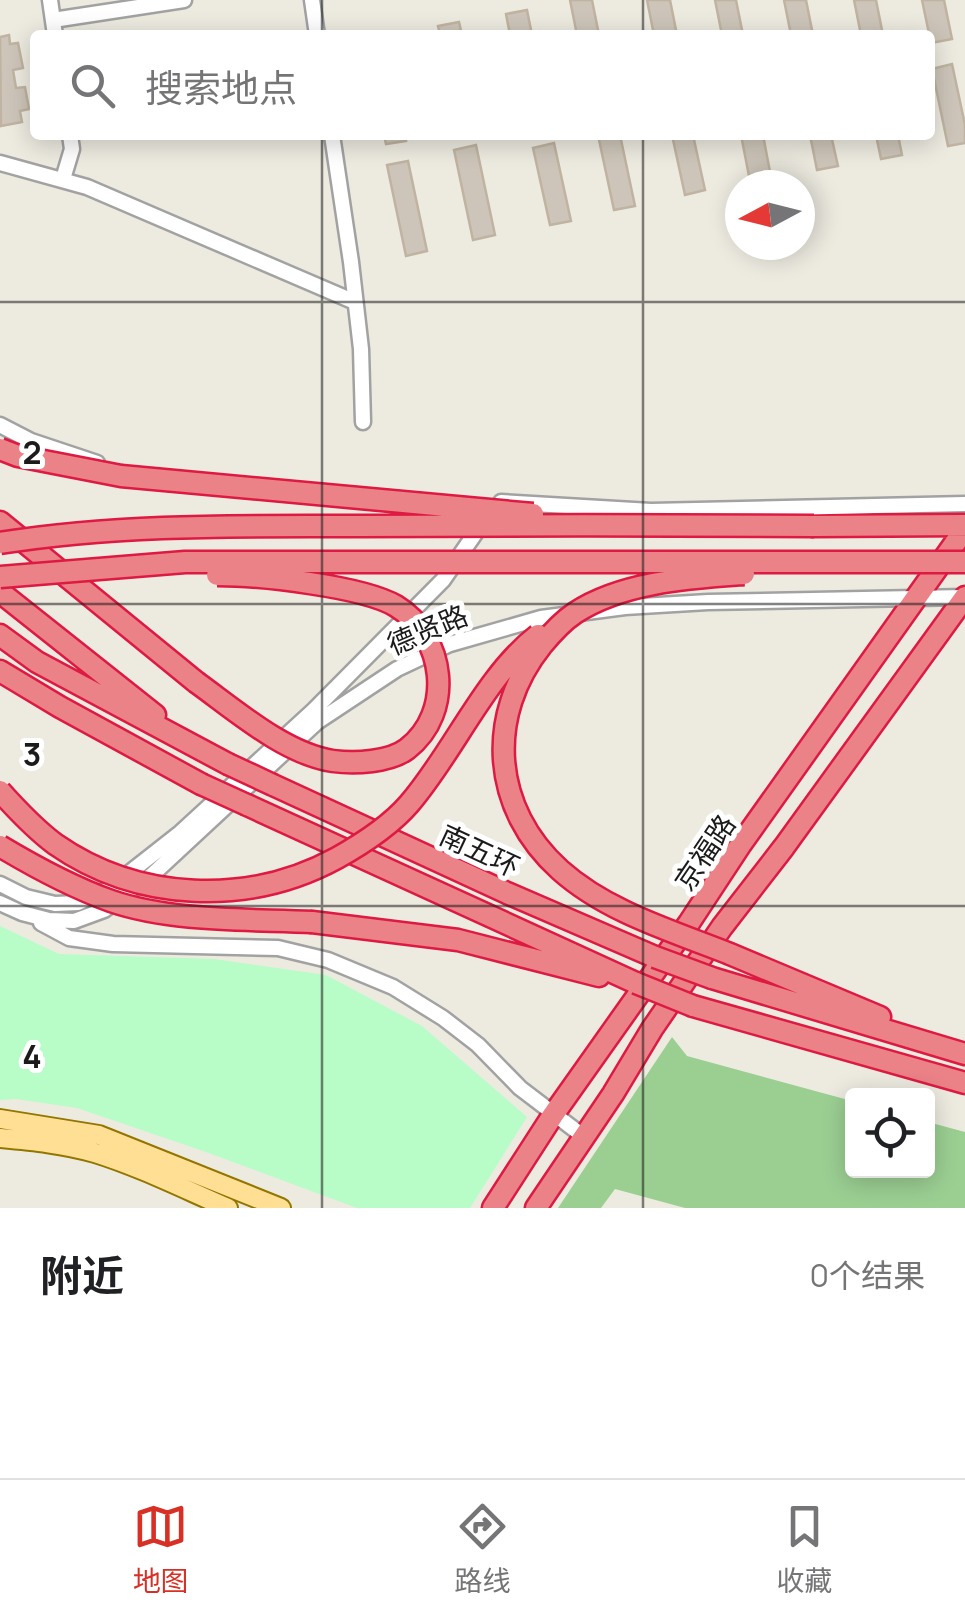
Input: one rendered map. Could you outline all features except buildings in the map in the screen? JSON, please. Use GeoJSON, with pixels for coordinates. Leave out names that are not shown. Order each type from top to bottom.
{"type":"FeatureCollection","features":[{"type":"Feature","properties":{"kind":"highway"},"geometry":{"type":"LineString","coordinates":[[0,449],[121,476],[635,524]]}},
{"type":"Feature","properties":{"kind":"highway"},"geometry":{"type":"LineString","coordinates":[[0,522],[196,682],[249,721],[300,750],[333,761],[384,759],[405,751],[422,734],[439,694],[439,676],[429,641],[399,608],[378,598],[232,574],[30,574]]}},
{"type":"Feature","properties":{"kind":"highway"},"geometry":{"type":"LineString","coordinates":[[0,543],[184,526],[965,527]]}},
{"type":"Feature","properties":{"kind":"highway","name":"京福路"},"geometry":{"type":"LineString","coordinates":[[492,1208],[741,844],[965,527]]}},
{"type":"Feature","properties":{"kind":"highway","name":"德贤路"},"geometry":{"type":"LineString","coordinates":[[0,577],[185,562],[904,562]]}},
{"type":"Feature","properties":{"kind":"highway"},"geometry":{"type":"LineString","coordinates":[[0,792],[55,844],[136,882],[177,890],[223,892],[269,886],[315,870],[362,844],[409,805],[524,646],[605,598],[677,579],[904,562],[965,562]]}},
{"type":"Feature","properties":{"kind":"highway"},"geometry":{"type":"LineString","coordinates":[[0,592],[200,751]]}},
{"type":"Feature","properties":{"kind":"highway","name":"京福路"},"geometry":{"type":"LineString","coordinates":[[536,1208],[722,928],[965,597]]}},
{"type":"Feature","properties":{"kind":"highway"},"geometry":{"type":"LineString","coordinates":[[573,614],[533,656],[508,705],[504,735],[507,784],[514,808],[540,850],[584,890],[618,909],[965,1052]]}},
{"type":"Feature","properties":{"kind":"highway","name":"南五环"},"geometry":{"type":"LineString","coordinates":[[0,635],[37,662],[200,751],[655,957],[712,978],[965,1052]]}},
{"type":"Feature","properties":{"kind":"highway","name":"南五环"},"geometry":{"type":"LineString","coordinates":[[0,670],[201,784],[636,983],[693,1006],[965,1084]]}},
{"type":"Feature","properties":{"kind":"highway"},"geometry":{"type":"LineString","coordinates":[[0,846],[39,869],[114,902],[156,912],[312,922],[458,940],[636,983]]}},
{"type":"Feature","properties":{"kind":"main road"},"geometry":{"type":"LineString","coordinates":[[0,1119],[99,1135],[281,1208]]}},
{"type":"Feature","properties":{"kind":"main road"},"geometry":{"type":"LineString","coordinates":[[0,1138],[48,1142],[94,1153],[228,1208]]}},
{"type":"Feature","properties":{"kind":"street"},"geometry":{"type":"LineString","coordinates":[[50,0],[54,28],[184,0]]}},
{"type":"Feature","properties":{"kind":"street"},"geometry":{"type":"LineString","coordinates":[[312,0],[316,30]]}},
{"type":"Feature","properties":{"kind":"street"},"geometry":{"type":"LineString","coordinates":[[63,179],[72,149],[71,140]]}},
{"type":"Feature","properties":{"kind":"street"},"geometry":{"type":"LineString","coordinates":[[333,140],[361,349],[362,422]]}},
{"type":"Feature","properties":{"kind":"street"},"geometry":{"type":"LineString","coordinates":[[0,163],[87,186],[356,302]]}},
{"type":"Feature","properties":{"kind":"street"},"geometry":{"type":"LineString","coordinates":[[0,425],[59,452],[142,472],[324,490],[650,511],[965,504]]}},
{"type":"Feature","properties":{"kind":"street","name":"德贤路"},"geometry":{"type":"LineString","coordinates":[[0,884],[26,897],[55,904],[78,903],[110,888],[180,833],[327,697],[443,580],[498,502]]}},
{"type":"Feature","properties":{"kind":"street","name":"德贤路"},"geometry":{"type":"LineString","coordinates":[[0,903],[49,920],[74,921],[104,910],[152,875],[317,722],[398,669],[450,644],[541,618],[625,607],[965,597]]}},
{"type":"Feature","properties":{"kind":"street"},"geometry":{"type":"LineString","coordinates":[[104,910],[113,944]]}},
{"type":"Feature","properties":{"kind":"street"},"geometry":{"type":"LineString","coordinates":[[22,913],[69,938],[113,944],[278,948],[328,960],[393,987],[443,1018],[478,1044],[520,1088],[583,1136]]}},
{"type":"Feature","properties":{"kind":"green space"},"geometry":{"type":"Polygon","coordinates":[[[0,926],[59,954],[214,959],[326,975],[422,1026],[527,1117],[470,1208],[357,1208],[77,1108],[0,1100],[0,926]]]}},
{"type":"Feature","properties":{"kind":"green space"},"geometry":{"type":"Polygon","coordinates":[[[672,1037],[687,1056],[845,1099],[845,1178],[935,1178],[935,1124],[965,1132],[965,1208],[685,1208],[615,1189],[601,1208],[558,1208],[672,1037]]]}}]}
